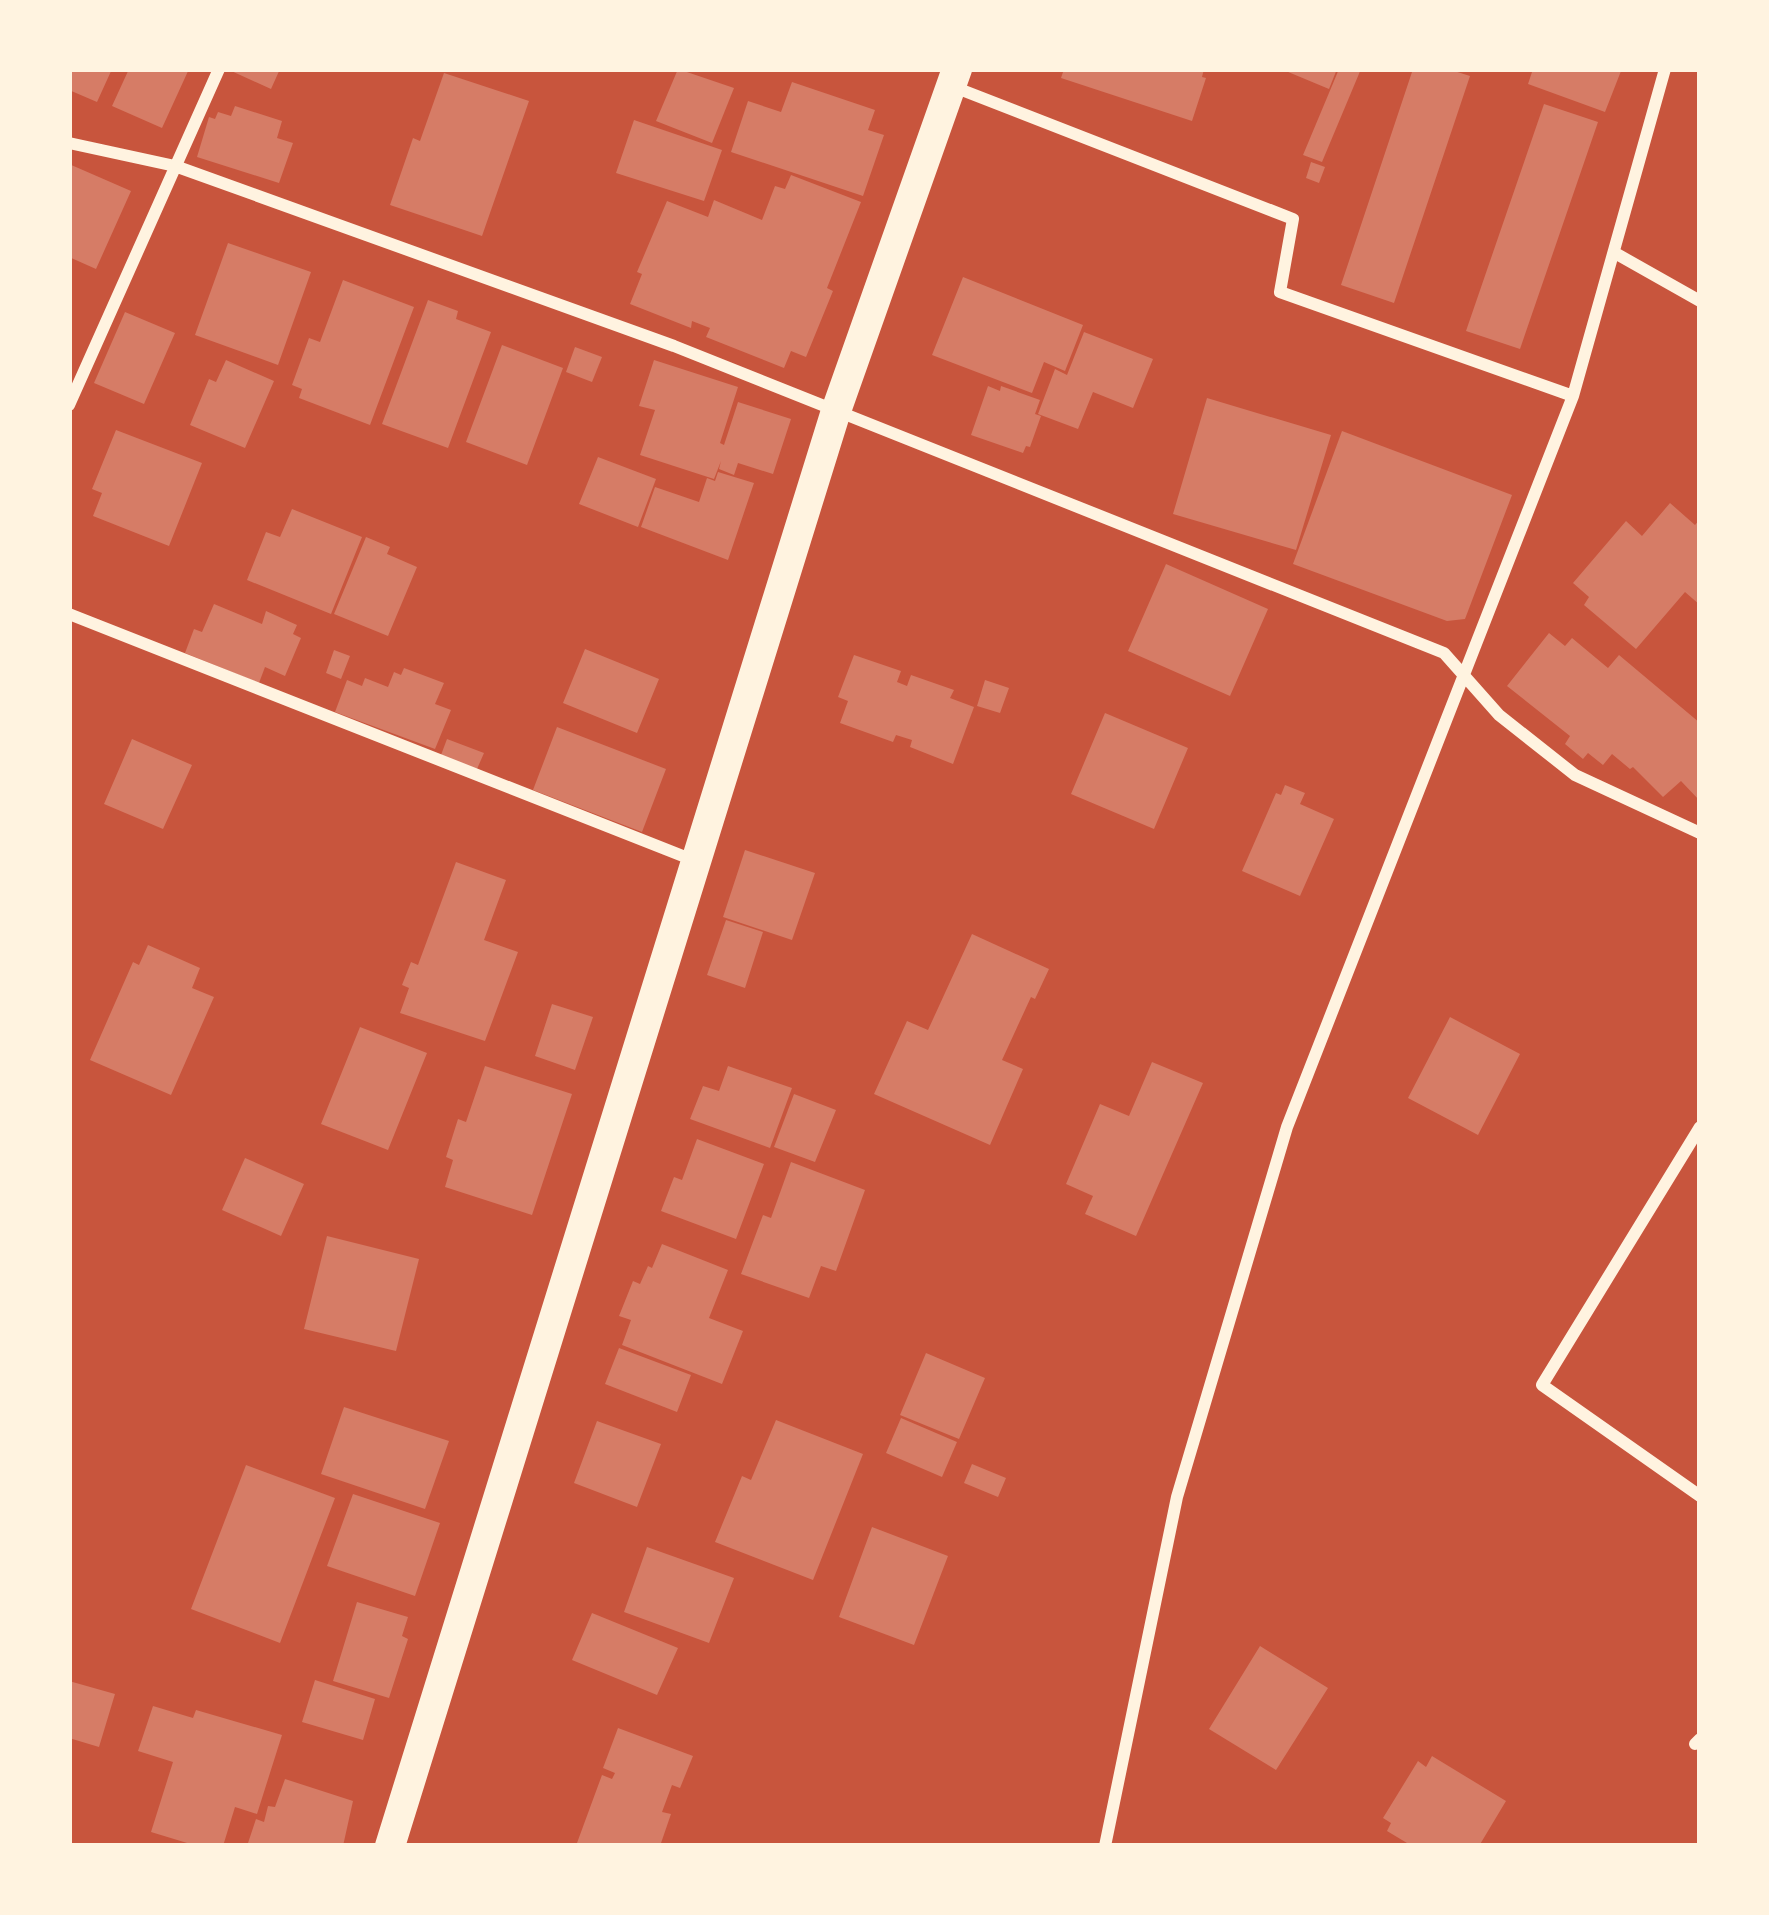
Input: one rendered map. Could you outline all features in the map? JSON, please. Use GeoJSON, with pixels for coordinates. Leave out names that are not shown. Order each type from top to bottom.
{"type":"FeatureCollection","features":[{"type":"Feature","properties":{"kind":"main road"},"geometry":{"type":"LineString","coordinates":[[390,1846],[836,411],[954,78]]}},
{"type":"Feature","properties":{"kind":"street"},"geometry":{"type":"LineString","coordinates":[[69,404],[219,69]]}},
{"type":"Feature","properties":{"kind":"street"},"geometry":{"type":"LineString","coordinates":[[1106,1846],[1177,1497],[1231,1303],[1287,1126],[1573,396],[1665,69]]}},
{"type":"Feature","properties":{"kind":"street"},"geometry":{"type":"LineString","coordinates":[[954,78],[1293,219],[1280,292],[1573,396]]}},
{"type":"Feature","properties":{"kind":"street"},"geometry":{"type":"LineString","coordinates":[[69,143],[176,166],[674,346],[1444,653],[1498,715],[1575,775],[1700,833]]}},
{"type":"Feature","properties":{"kind":"street"},"geometry":{"type":"LineString","coordinates":[[1615,253],[1700,301]]}},
{"type":"Feature","properties":{"kind":"street"},"geometry":{"type":"LineString","coordinates":[[69,614],[694,860]]}},
{"type":"Feature","properties":{"kind":"street"},"geometry":{"type":"LineString","coordinates":[[1700,1127],[1542,1384],[1700,1496]]}},
{"type":"Feature","properties":{"kind":"building"},"geometry":{"type":"Polygon","coordinates":[[[69,69],[112,69],[97,102],[69,90],[69,69]]]}},
{"type":"Feature","properties":{"kind":"building"},"geometry":{"type":"Polygon","coordinates":[[[129,69],[189,69],[162,128],[112,106],[129,69]]]}},
{"type":"Feature","properties":{"kind":"building"},"geometry":{"type":"Polygon","coordinates":[[[227,69],[280,69],[271,89],[227,69]]]}},
{"type":"Feature","properties":{"kind":"building"},"geometry":{"type":"Polygon","coordinates":[[[678,69],[734,88],[712,143],[656,121],[678,69]]]}},
{"type":"Feature","properties":{"kind":"building"},"geometry":{"type":"Polygon","coordinates":[[[1064,69],[1204,69],[1202,77],[1206,78],[1192,121],[1061,78],[1064,69]]]}},
{"type":"Feature","properties":{"kind":"building"},"geometry":{"type":"Polygon","coordinates":[[[1281,69],[1337,69],[1329,89],[1281,69]]]}},
{"type":"Feature","properties":{"kind":"building"},"geometry":{"type":"Polygon","coordinates":[[[1339,69],[1361,69],[1322,162],[1303,155],[1339,69]]]}},
{"type":"Feature","properties":{"kind":"building"},"geometry":{"type":"Polygon","coordinates":[[[1413,69],[1448,69],[1470,76],[1394,303],[1341,285],[1413,69]]]}},
{"type":"Feature","properties":{"kind":"building"},"geometry":{"type":"Polygon","coordinates":[[[1533,69],[1621,71],[1605,112],[1528,84],[1533,69]]]}},
{"type":"Feature","properties":{"kind":"building"},"geometry":{"type":"Polygon","coordinates":[[[444,73],[529,101],[482,236],[390,205],[413,138],[420,141],[444,73]]]}},
{"type":"Feature","properties":{"kind":"building"},"geometry":{"type":"Polygon","coordinates":[[[792,82],[875,110],[868,130],[884,135],[863,196],[731,152],[748,101],[781,112],[792,82]]]}},
{"type":"Feature","properties":{"kind":"building"},"geometry":{"type":"Polygon","coordinates":[[[1544,104],[1598,122],[1520,349],[1466,331],[1544,104]]]}},
{"type":"Feature","properties":{"kind":"building"},"geometry":{"type":"Polygon","coordinates":[[[235,106],[282,121],[277,138],[293,143],[279,183],[197,157],[209,117],[215,119],[218,112],[231,116],[235,106]]]}},
{"type":"Feature","properties":{"kind":"building"},"geometry":{"type":"Polygon","coordinates":[[[634,120],[722,150],[704,201],[616,173],[634,120]]]}},
{"type":"Feature","properties":{"kind":"building"},"geometry":{"type":"Polygon","coordinates":[[[1311,162],[1325,167],[1319,183],[1306,178],[1311,162]]]}},
{"type":"Feature","properties":{"kind":"building"},"geometry":{"type":"Polygon","coordinates":[[[69,164],[131,191],[96,269],[69,257],[69,164]]]}},
{"type":"Feature","properties":{"kind":"building"},"geometry":{"type":"Polygon","coordinates":[[[791,175],[861,202],[806,357],[791,351],[784,368],[706,337],[710,328],[692,321],[691,328],[630,304],[642,274],[637,272],[667,201],[708,217],[714,200],[762,220],[775,186],[785,189],[791,175]]]}},
{"type":"Feature","properties":{"kind":"building"},"geometry":{"type":"Polygon","coordinates":[[[228,243],[311,272],[278,365],[195,335],[228,243]]]}},
{"type":"Feature","properties":{"kind":"building"},"geometry":{"type":"Polygon","coordinates":[[[963,277],[1083,325],[1065,371],[1044,362],[1032,393],[932,355],[963,277]]]}},
{"type":"Feature","properties":{"kind":"building"},"geometry":{"type":"Polygon","coordinates":[[[343,280],[414,307],[370,425],[299,398],[302,389],[292,385],[309,338],[320,342],[343,280]]]}},
{"type":"Feature","properties":{"kind":"building"},"geometry":{"type":"Polygon","coordinates":[[[428,300],[458,311],[456,319],[491,332],[448,448],[382,424],[428,300]]]}},
{"type":"Feature","properties":{"kind":"building"},"geometry":{"type":"Polygon","coordinates":[[[125,312],[175,333],[144,404],[94,383],[125,312]]]}},
{"type":"Feature","properties":{"kind":"building"},"geometry":{"type":"Polygon","coordinates":[[[1084,332],[1153,359],[1133,408],[1093,392],[1078,429],[1038,414],[1055,369],[1067,375],[1084,332]]]}},
{"type":"Feature","properties":{"kind":"building"},"geometry":{"type":"Polygon","coordinates":[[[502,345],[563,368],[527,465],[466,442],[502,345]]]}},
{"type":"Feature","properties":{"kind":"building"},"geometry":{"type":"Polygon","coordinates":[[[575,347],[602,357],[592,382],[566,372],[575,347]]]}},
{"type":"Feature","properties":{"kind":"building"},"geometry":{"type":"Polygon","coordinates":[[[226,360],[274,381],[245,448],[190,425],[209,379],[216,382],[226,360]]]}},
{"type":"Feature","properties":{"kind":"building"},"geometry":{"type":"Polygon","coordinates":[[[654,360],[738,387],[720,443],[724,445],[738,402],[791,419],[773,474],[738,463],[734,475],[719,469],[721,461],[714,479],[640,455],[655,410],[639,406],[654,360]]]}},
{"type":"Feature","properties":{"kind":"building"},"geometry":{"type":"Polygon","coordinates":[[[988,386],[1040,400],[1035,414],[1041,416],[1030,447],[1023,453],[971,435],[988,386]]]}},
{"type":"Feature","properties":{"kind":"building"},"geometry":{"type":"Polygon","coordinates":[[[1207,398],[1331,435],[1296,550],[1173,514],[1207,398]]]}},
{"type":"Feature","properties":{"kind":"building"},"geometry":{"type":"Polygon","coordinates":[[[116,430],[202,463],[169,546],[93,516],[102,493],[92,489],[116,430]]]}},
{"type":"Feature","properties":{"kind":"building"},"geometry":{"type":"Polygon","coordinates":[[[1342,431],[1512,495],[1465,619],[1447,621],[1293,564],[1342,431]]]}},
{"type":"Feature","properties":{"kind":"building"},"geometry":{"type":"Polygon","coordinates":[[[598,457],[656,479],[638,527],[579,504],[598,457]]]}},
{"type":"Feature","properties":{"kind":"building"},"geometry":{"type":"Polygon","coordinates":[[[718,472],[754,483],[728,560],[641,527],[655,487],[699,502],[707,478],[715,481],[718,472]]]}},
{"type":"Feature","properties":{"kind":"building"},"geometry":{"type":"Polygon","coordinates":[[[1670,503],[1695,525],[1700,519],[1700,605],[1685,592],[1636,649],[1584,605],[1589,597],[1573,583],[1626,521],[1642,536],[1670,503]]]}},
{"type":"Feature","properties":{"kind":"building"},"geometry":{"type":"Polygon","coordinates":[[[292,509],[362,537],[331,614],[247,580],[266,532],[280,537],[292,509]]]}},
{"type":"Feature","properties":{"kind":"building"},"geometry":{"type":"Polygon","coordinates":[[[366,537],[390,547],[387,554],[417,567],[388,636],[334,614],[366,537]]]}},
{"type":"Feature","properties":{"kind":"building"},"geometry":{"type":"Polygon","coordinates":[[[1166,564],[1268,609],[1230,696],[1128,651],[1166,564]]]}},
{"type":"Feature","properties":{"kind":"building"},"geometry":{"type":"Polygon","coordinates":[[[214,604],[262,624],[266,611],[297,625],[293,634],[301,638],[285,676],[265,667],[259,683],[185,653],[194,629],[202,632],[214,604]]]}},
{"type":"Feature","properties":{"kind":"building"},"geometry":{"type":"Polygon","coordinates":[[[1549,633],[1565,646],[1572,638],[1608,668],[1619,655],[1700,723],[1700,801],[1681,781],[1663,797],[1612,754],[1603,765],[1588,753],[1583,759],[1565,744],[1570,736],[1507,686],[1549,633]]]}},
{"type":"Feature","properties":{"kind":"building"},"geometry":{"type":"Polygon","coordinates":[[[585,649],[659,679],[637,733],[563,703],[585,649]]]}},
{"type":"Feature","properties":{"kind":"building"},"geometry":{"type":"Polygon","coordinates":[[[334,650],[350,656],[341,679],[326,673],[334,650]]]}},
{"type":"Feature","properties":{"kind":"building"},"geometry":{"type":"Polygon","coordinates":[[[854,655],[901,671],[897,682],[907,686],[911,675],[954,690],[950,698],[974,707],[953,764],[910,747],[912,740],[896,735],[893,742],[840,723],[848,701],[838,697],[854,655]]]}},
{"type":"Feature","properties":{"kind":"building"},"geometry":{"type":"Polygon","coordinates":[[[404,668],[444,683],[435,704],[451,710],[435,749],[335,712],[347,680],[362,686],[365,678],[388,687],[394,672],[401,675],[404,668]]]}},
{"type":"Feature","properties":{"kind":"building"},"geometry":{"type":"Polygon","coordinates":[[[985,680],[1009,688],[1000,713],[977,706],[985,680]]]}},
{"type":"Feature","properties":{"kind":"building"},"geometry":{"type":"Polygon","coordinates":[[[1105,713],[1188,748],[1154,829],[1071,794],[1105,713]]]}},
{"type":"Feature","properties":{"kind":"building"},"geometry":{"type":"Polygon","coordinates":[[[557,727],[666,769],[642,832],[533,790],[557,727]]]}},
{"type":"Feature","properties":{"kind":"building"},"geometry":{"type":"Polygon","coordinates":[[[132,739],[192,765],[163,829],[104,804],[132,739]]]}},
{"type":"Feature","properties":{"kind":"building"},"geometry":{"type":"Polygon","coordinates":[[[447,739],[484,753],[477,769],[441,755],[447,739]]]}},
{"type":"Feature","properties":{"kind":"building"},"geometry":{"type":"Polygon","coordinates":[[[1285,785],[1305,793],[1300,804],[1334,819],[1300,896],[1242,871],[1276,793],[1281,795],[1285,785]]]}},
{"type":"Feature","properties":{"kind":"building"},"geometry":{"type":"Polygon","coordinates":[[[745,850],[815,873],[792,940],[723,917],[745,850]]]}},
{"type":"Feature","properties":{"kind":"building"},"geometry":{"type":"Polygon","coordinates":[[[456,862],[506,880],[484,940],[518,952],[485,1041],[400,1013],[409,988],[402,985],[411,962],[418,965],[456,862]]]}},
{"type":"Feature","properties":{"kind":"building"},"geometry":{"type":"Polygon","coordinates":[[[726,920],[763,932],[745,988],[707,975],[726,920]]]}},
{"type":"Feature","properties":{"kind":"building"},"geometry":{"type":"Polygon","coordinates":[[[972,934],[1049,969],[1002,1060],[1023,1069],[990,1145],[874,1094],[907,1021],[928,1030],[972,934]]]}},
{"type":"Feature","properties":{"kind":"building"},"geometry":{"type":"Polygon","coordinates":[[[148,945],[200,968],[192,988],[214,997],[171,1095],[90,1060],[133,962],[139,965],[148,945]]]}},
{"type":"Feature","properties":{"kind":"building"},"geometry":{"type":"Polygon","coordinates":[[[552,1004],[593,1017],[575,1070],[535,1056],[552,1004]]]}},
{"type":"Feature","properties":{"kind":"building"},"geometry":{"type":"Polygon","coordinates":[[[1450,1017],[1520,1054],[1478,1135],[1408,1098],[1450,1017]]]}},
{"type":"Feature","properties":{"kind":"building"},"geometry":{"type":"Polygon","coordinates":[[[360,1027],[427,1053],[388,1150],[321,1124],[360,1027]]]}},
{"type":"Feature","properties":{"kind":"building"},"geometry":{"type":"Polygon","coordinates":[[[1152,1062],[1203,1083],[1136,1236],[1085,1214],[1093,1196],[1066,1184],[1100,1104],[1129,1116],[1152,1062]]]}},
{"type":"Feature","properties":{"kind":"building"},"geometry":{"type":"Polygon","coordinates":[[[485,1066],[572,1094],[532,1215],[445,1187],[453,1160],[446,1157],[458,1119],[466,1122],[485,1066]]]}},
{"type":"Feature","properties":{"kind":"building"},"geometry":{"type":"Polygon","coordinates":[[[728,1066],[792,1088],[770,1148],[690,1119],[703,1086],[719,1091],[728,1066]]]}},
{"type":"Feature","properties":{"kind":"building"},"geometry":{"type":"Polygon","coordinates":[[[794,1094],[836,1110],[815,1162],[774,1147],[794,1094]]]}},
{"type":"Feature","properties":{"kind":"building"},"geometry":{"type":"Polygon","coordinates":[[[697,1139],[764,1164],[736,1239],[661,1211],[674,1177],[682,1180],[697,1139]]]}},
{"type":"Feature","properties":{"kind":"building"},"geometry":{"type":"Polygon","coordinates":[[[245,1158],[304,1184],[281,1236],[222,1210],[245,1158]]]}},
{"type":"Feature","properties":{"kind":"building"},"geometry":{"type":"Polygon","coordinates":[[[791,1162],[865,1190],[836,1271],[821,1266],[809,1298],[741,1274],[763,1215],[771,1218],[791,1162]]]}},
{"type":"Feature","properties":{"kind":"building"},"geometry":{"type":"Polygon","coordinates":[[[327,1236],[419,1259],[396,1351],[304,1329],[327,1236]]]}},
{"type":"Feature","properties":{"kind":"building"},"geometry":{"type":"Polygon","coordinates":[[[662,1244],[728,1270],[709,1318],[743,1331],[722,1384],[622,1345],[631,1320],[619,1316],[633,1281],[640,1284],[662,1244]]]}},
{"type":"Feature","properties":{"kind":"building"},"geometry":{"type":"Polygon","coordinates":[[[619,1348],[691,1375],[677,1412],[605,1384],[619,1348]]]}},
{"type":"Feature","properties":{"kind":"building"},"geometry":{"type":"Polygon","coordinates":[[[926,1353],[985,1378],[959,1439],[900,1415],[926,1353]]]}},
{"type":"Feature","properties":{"kind":"building"},"geometry":{"type":"Polygon","coordinates":[[[344,1407],[449,1441],[425,1509],[321,1474],[344,1407]]]}},
{"type":"Feature","properties":{"kind":"building"},"geometry":{"type":"Polygon","coordinates":[[[901,1418],[957,1442],[942,1477],[886,1453],[901,1418]]]}},
{"type":"Feature","properties":{"kind":"building"},"geometry":{"type":"Polygon","coordinates":[[[776,1420],[863,1454],[813,1580],[715,1542],[742,1476],[751,1480],[776,1420]]]}},
{"type":"Feature","properties":{"kind":"building"},"geometry":{"type":"Polygon","coordinates":[[[597,1421],[661,1444],[637,1507],[574,1483],[597,1421]]]}},
{"type":"Feature","properties":{"kind":"building"},"geometry":{"type":"Polygon","coordinates":[[[972,1464],[1006,1478],[998,1497],[964,1483],[972,1464]]]}},
{"type":"Feature","properties":{"kind":"building"},"geometry":{"type":"Polygon","coordinates":[[[246,1465],[335,1498],[280,1643],[191,1609],[246,1465]]]}},
{"type":"Feature","properties":{"kind":"building"},"geometry":{"type":"Polygon","coordinates":[[[353,1494],[440,1523],[415,1596],[327,1566],[353,1494]]]}},
{"type":"Feature","properties":{"kind":"building"},"geometry":{"type":"Polygon","coordinates":[[[872,1527],[948,1556],[914,1645],[839,1617],[872,1527]]]}},
{"type":"Feature","properties":{"kind":"building"},"geometry":{"type":"Polygon","coordinates":[[[647,1547],[734,1578],[709,1643],[624,1612],[647,1547]]]}},
{"type":"Feature","properties":{"kind":"building"},"geometry":{"type":"Polygon","coordinates":[[[357,1602],[408,1617],[402,1636],[408,1639],[389,1698],[333,1681],[357,1602]]]}},
{"type":"Feature","properties":{"kind":"building"},"geometry":{"type":"Polygon","coordinates":[[[592,1613],[678,1648],[657,1695],[572,1660],[592,1613]]]}},
{"type":"Feature","properties":{"kind":"building"},"geometry":{"type":"Polygon","coordinates":[[[1260,1646],[1328,1688],[1276,1770],[1209,1729],[1260,1646]]]}},
{"type":"Feature","properties":{"kind":"building"},"geometry":{"type":"Polygon","coordinates":[[[315,1680],[375,1699],[363,1740],[302,1722],[315,1680]]]}},
{"type":"Feature","properties":{"kind":"building"},"geometry":{"type":"Polygon","coordinates":[[[69,1681],[115,1694],[99,1747],[69,1738],[69,1681]]]}},
{"type":"Feature","properties":{"kind":"building"},"geometry":{"type":"Polygon","coordinates":[[[153,1706],[193,1718],[196,1710],[282,1735],[257,1814],[235,1807],[223,1846],[197,1846],[151,1832],[173,1762],[138,1751],[153,1706]]]}},
{"type":"Feature","properties":{"kind":"building"},"geometry":{"type":"Polygon","coordinates":[[[618,1728],[693,1756],[680,1788],[672,1785],[662,1812],[671,1814],[660,1846],[577,1843],[602,1775],[612,1779],[615,1773],[603,1768],[618,1728]]]}},
{"type":"Feature","properties":{"kind":"building"},"geometry":{"type":"Polygon","coordinates":[[[1432,1756],[1506,1801],[1479,1846],[1412,1846],[1387,1831],[1391,1823],[1383,1818],[1418,1761],[1426,1767],[1432,1756]]]}},
{"type":"Feature","properties":{"kind":"building"},"geometry":{"type":"Polygon","coordinates":[[[285,1779],[353,1801],[343,1846],[247,1846],[256,1819],[264,1822],[268,1806],[275,1807],[285,1779]]]}}]}
